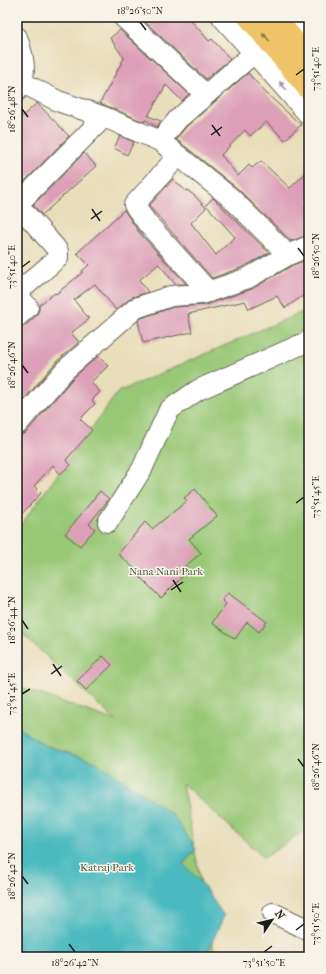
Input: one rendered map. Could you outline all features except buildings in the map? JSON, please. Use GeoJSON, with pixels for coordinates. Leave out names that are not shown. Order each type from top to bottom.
{"type":"FeatureCollection","features":[{"type":"Feature","properties":{"kind":"highway"},"geometry":{"type":"LineString","coordinates":[[249,17],[309,89]]}},
{"type":"Feature","properties":{"kind":"highway"},"geometry":{"type":"LineString","coordinates":[[274,17],[309,59]]}},
{"type":"Feature","properties":{"kind":"street"},"geometry":{"type":"LineString","coordinates":[[123,17],[205,94]]}},
{"type":"Feature","properties":{"kind":"street"},"geometry":{"type":"LineString","coordinates":[[222,17],[309,115]]}},
{"type":"Feature","properties":{"kind":"street"},"geometry":{"type":"LineString","coordinates":[[300,17],[309,28]]}},
{"type":"Feature","properties":{"kind":"street"},"geometry":{"type":"LineString","coordinates":[[17,37],[24,59],[20,87],[104,117],[160,141],[231,198],[288,255]]}},
{"type":"Feature","properties":{"kind":"street"},"geometry":{"type":"LineString","coordinates":[[160,141],[178,119],[254,53]]}},
{"type":"Feature","properties":{"kind":"street"},"geometry":{"type":"LineString","coordinates":[[17,317],[28,307],[17,294],[58,258],[56,247],[19,203],[104,117]]}},
{"type":"Feature","properties":{"kind":"street"},"geometry":{"type":"LineString","coordinates":[[178,156],[134,205],[147,223],[210,292]]}},
{"type":"Feature","properties":{"kind":"street"},"geometry":{"type":"LineString","coordinates":[[17,425],[65,370],[136,308],[171,296],[210,292],[248,278],[288,255],[309,246]]}},
{"type":"Feature","properties":{"kind":"street"},"geometry":{"type":"LineString","coordinates":[[108,522],[142,469],[169,410],[198,390],[309,341]]}},
{"type":"Feature","properties":{"kind":"street"},"geometry":{"type":"LineString","coordinates":[[273,913],[309,930]]}},
{"type":"Feature","properties":{"kind":"green space","name":"Nana Nani Park"},"geometry":{"type":"Polygon","coordinates":[[[309,309],[309,827],[264,858],[182,783],[215,957],[17,957],[17,686],[116,721],[17,629],[17,530],[118,392],[309,309]]]}},
{"type":"Feature","properties":{"kind":"water","name":"Katraj Park"},"geometry":{"type":"Polygon","coordinates":[[[17,727],[44,745],[96,762],[172,814],[196,849],[183,864],[201,882],[224,916],[205,957],[17,957],[17,727]]]}}]}
